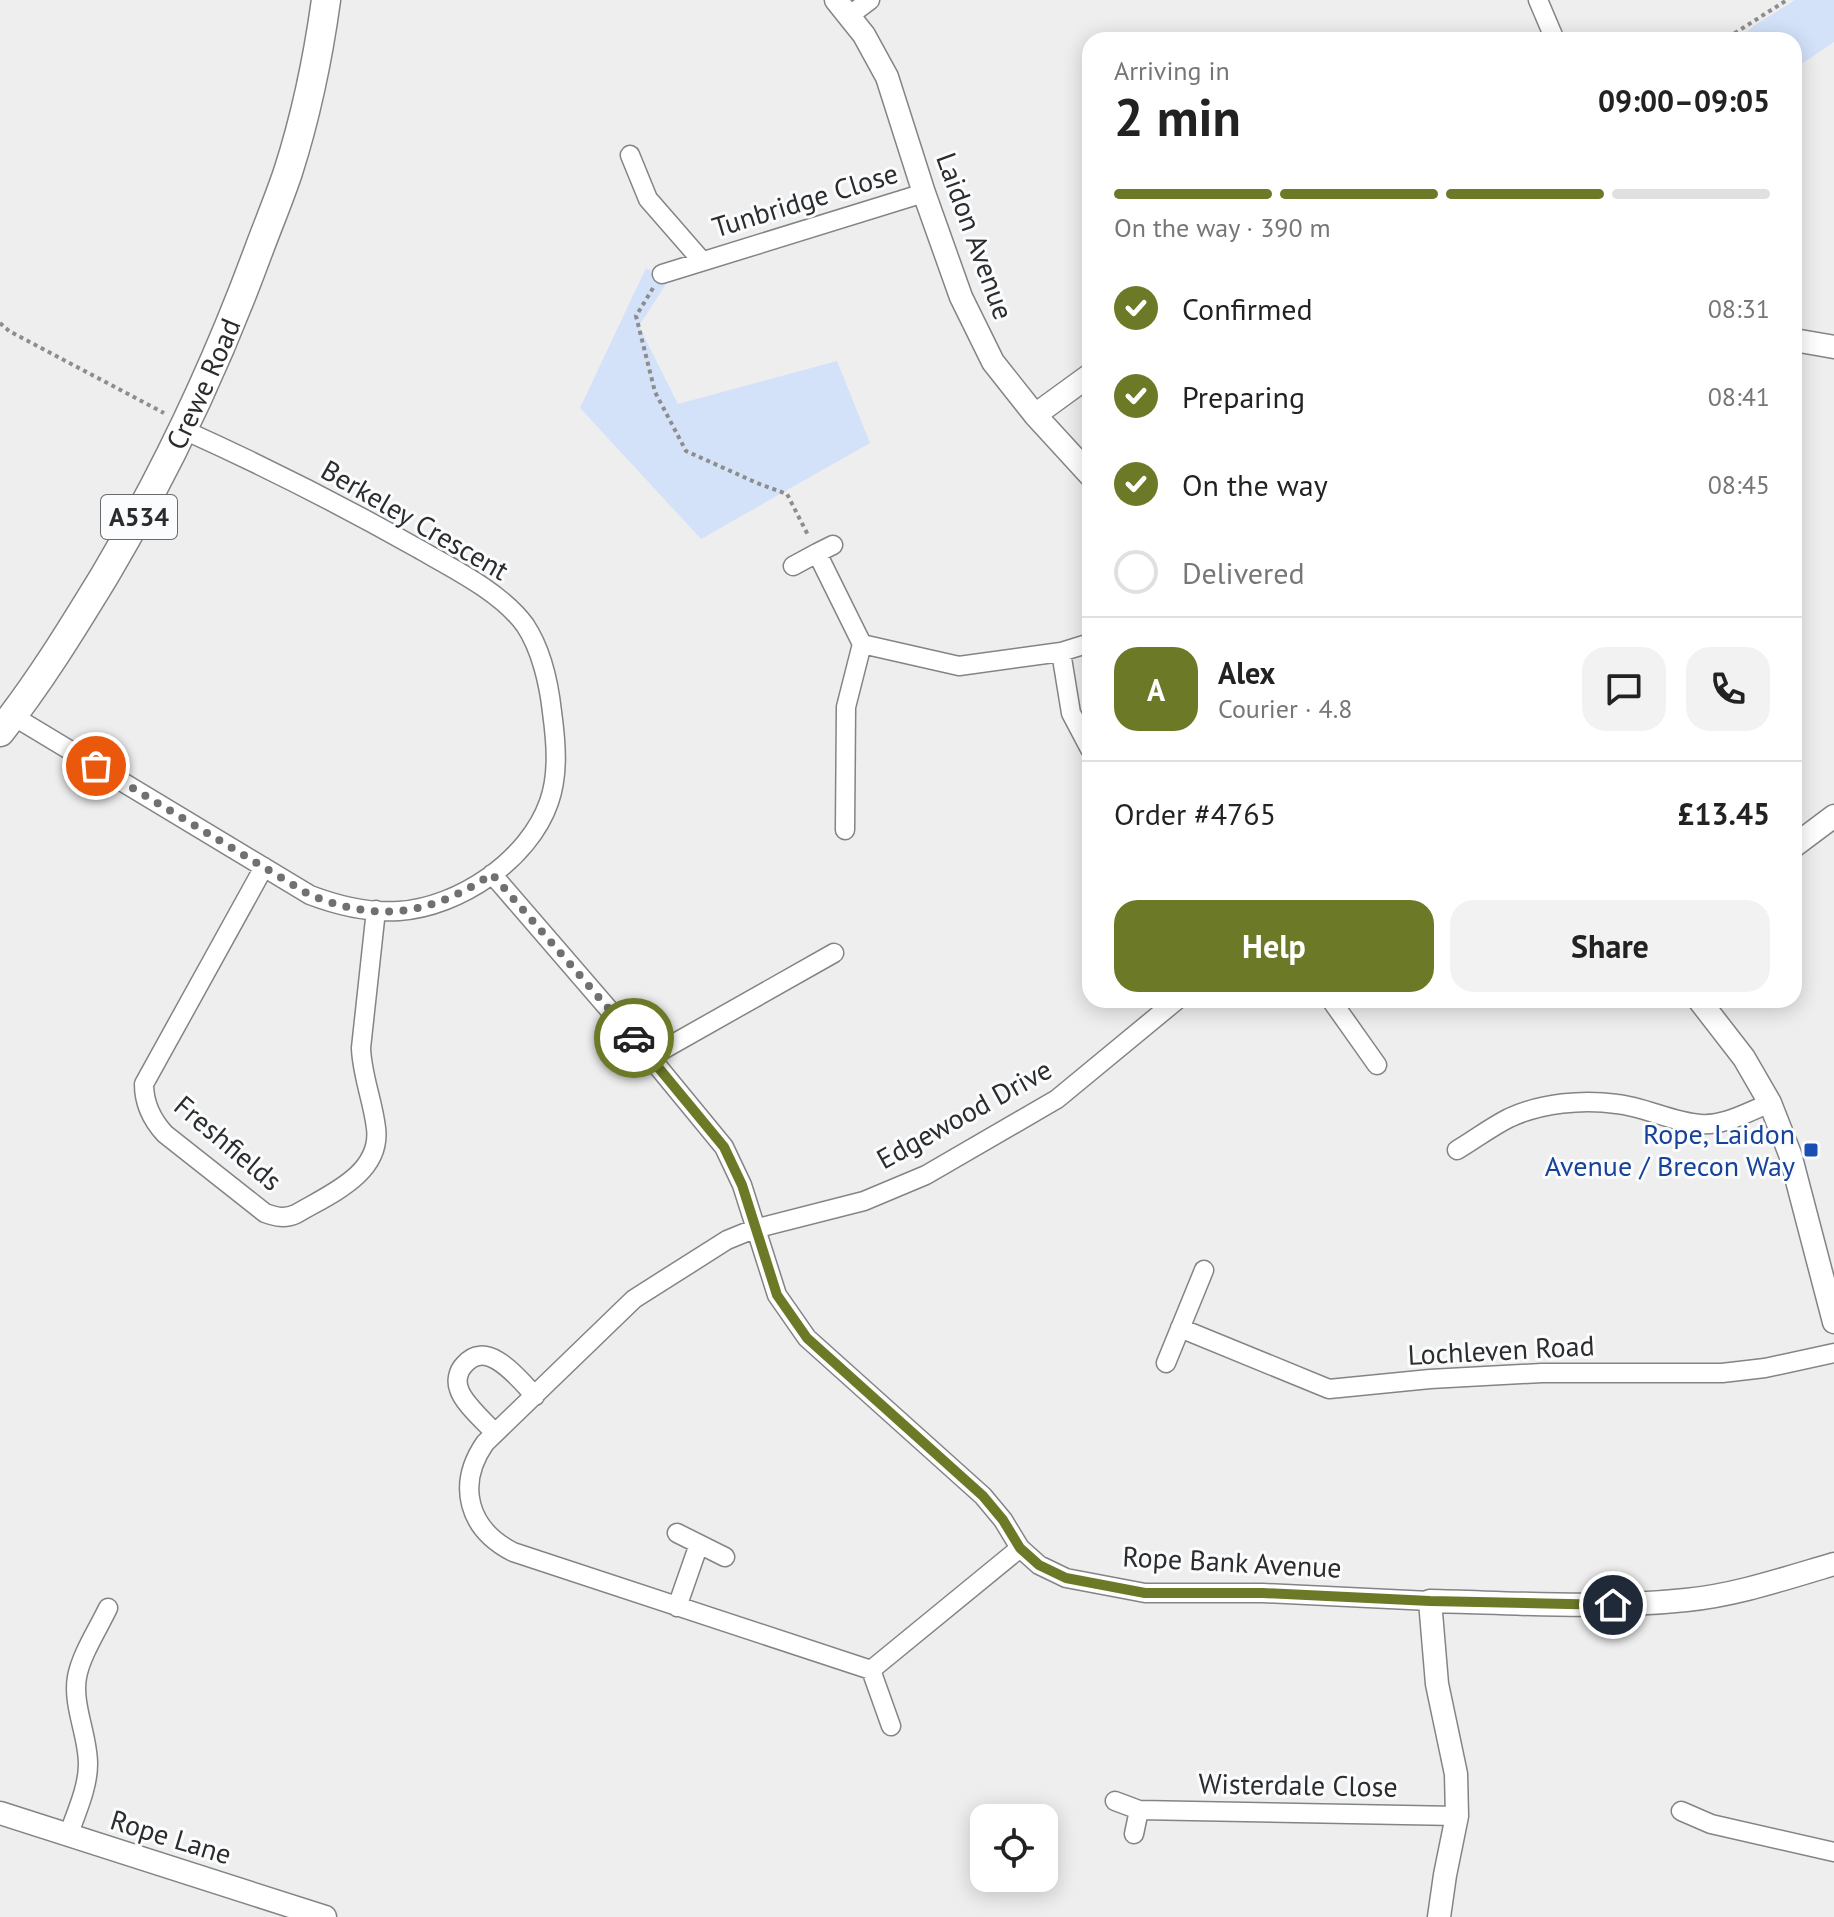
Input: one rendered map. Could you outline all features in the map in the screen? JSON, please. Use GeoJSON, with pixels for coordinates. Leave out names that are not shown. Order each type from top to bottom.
{"type":"FeatureCollection","features":[{"type":"Feature","properties":{"kind":"main road","name":"Crewe Road"},"geometry":{"type":"LineString","coordinates":[[6,724],[31,693],[135,524],[206,384],[288,172],[312,83],[326,0]]}},
{"type":"Feature","properties":{"kind":"street"},"geometry":{"type":"LineString","coordinates":[[843,8],[870,0]]}},
{"type":"Feature","properties":{"kind":"street"},"geometry":{"type":"LineString","coordinates":[[1538,0],[1552,32]]}},
{"type":"Feature","properties":{"kind":"street","name":"Laidon Avenue"},"geometry":{"type":"LineString","coordinates":[[843,8],[877,55],[887,77],[961,297],[993,362],[1035,415],[1082,466]]}},
{"type":"Feature","properties":{"kind":"street","name":"Tunbridge Close"},"geometry":{"type":"LineString","coordinates":[[630,155],[648,199],[702,261]]}},
{"type":"Feature","properties":{"kind":"street","name":"Tunbridge Close"},"geometry":{"type":"LineString","coordinates":[[662,274],[924,193]]}},
{"type":"Feature","properties":{"kind":"street"},"geometry":{"type":"LineString","coordinates":[[1802,341],[1834,347]]}},
{"type":"Feature","properties":{"kind":"street"},"geometry":{"type":"LineString","coordinates":[[1035,415],[1082,381]]}},
{"type":"Feature","properties":{"kind":"street","name":"Berkeley Crescent"},"geometry":{"type":"LineString","coordinates":[[6,724],[310,895],[342,907],[397,911],[432,905],[468,890],[492,874],[527,840],[549,803],[553,788],[555,731],[543,666],[526,627],[514,612],[453,569],[340,505],[184,430]]}},
{"type":"Feature","properties":{"kind":"street"},"geometry":{"type":"LineString","coordinates":[[793,566],[825,549],[862,644],[846,707],[845,830]]}},
{"type":"Feature","properties":{"kind":"street"},"geometry":{"type":"LineString","coordinates":[[862,644],[959,666],[1061,652],[1082,645]]}},
{"type":"Feature","properties":{"kind":"street"},"geometry":{"type":"LineString","coordinates":[[1061,652],[1071,713],[1082,734]]}},
{"type":"Feature","properties":{"kind":"street"},"geometry":{"type":"LineString","coordinates":[[1802,840],[1834,816]]}},
{"type":"Feature","properties":{"kind":"street","name":"Freshfields"},"geometry":{"type":"LineString","coordinates":[[264,867],[144,1084],[144,1093],[151,1114],[165,1134],[265,1213],[282,1217],[296,1214],[354,1179],[364,1169],[376,1147],[377,1129],[361,1048],[376,910]]}},
{"type":"Feature","properties":{"kind":"street","name":"Rope Bank Avenue"},"geometry":{"type":"LineString","coordinates":[[492,874],[724,1147],[742,1185],[777,1295],[807,1338],[983,1496],[1020,1548],[1039,1565],[1066,1578],[1145,1593],[1263,1593],[1613,1605],[1689,1600],[1755,1587],[1834,1564]]}},
{"type":"Feature","properties":{"kind":"street"},"geometry":{"type":"LineString","coordinates":[[650,1057],[834,953]]}},
{"type":"Feature","properties":{"kind":"street","name":"Edgewood Drive"},"geometry":{"type":"LineString","coordinates":[[871,1670],[513,1552],[493,1540],[478,1523],[473,1510],[469,1482],[477,1455],[495,1433],[634,1299],[727,1240],[754,1229],[864,1201],[926,1175],[1057,1099],[1167,1008]]}},
{"type":"Feature","properties":{"kind":"street"},"geometry":{"type":"LineString","coordinates":[[1337,1008],[1377,1065]]}},
{"type":"Feature","properties":{"kind":"street"},"geometry":{"type":"LineString","coordinates":[[1705,1008],[1744,1058],[1770,1103],[1790,1154],[1834,1322]]}},
{"type":"Feature","properties":{"kind":"street"},"geometry":{"type":"LineString","coordinates":[[1457,1150],[1510,1118],[1549,1106],[1582,1102],[1615,1103],[1702,1124],[1727,1121],[1770,1103]]}},
{"type":"Feature","properties":{"kind":"street"},"geometry":{"type":"LineString","coordinates":[[1166,1363],[1204,1270]]}},
{"type":"Feature","properties":{"kind":"street","name":"Lochleven Road"},"geometry":{"type":"LineString","coordinates":[[1180,1328],[1329,1389],[1430,1379],[1542,1373],[1722,1373],[1765,1368],[1834,1353]]}},
{"type":"Feature","properties":{"kind":"street"},"geometry":{"type":"LineString","coordinates":[[495,1433],[459,1391],[459,1375],[467,1361],[482,1355],[498,1359],[535,1396]]}},
{"type":"Feature","properties":{"kind":"street"},"geometry":{"type":"LineString","coordinates":[[677,1533],[725,1557]]}},
{"type":"Feature","properties":{"kind":"street"},"geometry":{"type":"LineString","coordinates":[[677,1607],[699,1544]]}},
{"type":"Feature","properties":{"kind":"street"},"geometry":{"type":"LineString","coordinates":[[891,1726],[871,1670],[1020,1548]]}},
{"type":"Feature","properties":{"kind":"street"},"geometry":{"type":"LineString","coordinates":[[1430,1601],[1437,1684],[1456,1774],[1457,1816],[1439,1917]]}},
{"type":"Feature","properties":{"kind":"street"},"geometry":{"type":"LineString","coordinates":[[68,1836],[86,1781],[88,1764],[76,1692],[77,1678],[108,1608]]}},
{"type":"Feature","properties":{"kind":"street","name":"Wisterdale Close"},"geometry":{"type":"LineString","coordinates":[[1115,1801],[1139,1810],[1457,1816]]}},
{"type":"Feature","properties":{"kind":"street"},"geometry":{"type":"LineString","coordinates":[[1134,1834],[1139,1810]]}},
{"type":"Feature","properties":{"kind":"street"},"geometry":{"type":"LineString","coordinates":[[1681,1811],[1706,1832],[1834,1852]]}},
{"type":"Feature","properties":{"kind":"street","name":"Rope Lane"},"geometry":{"type":"LineString","coordinates":[[0,1813],[325,1917]]}},
{"type":"Feature","properties":{"kind":"path"},"geometry":{"type":"LineString","coordinates":[[1737,32],[1787,0]]}},
{"type":"Feature","properties":{"kind":"path"},"geometry":{"type":"LineString","coordinates":[[662,274],[636,316],[655,392],[686,451],[787,494],[825,549]]}},
{"type":"Feature","properties":{"kind":"path"},"geometry":{"type":"LineString","coordinates":[[0,323],[9,331],[166,414],[184,430]]}},
{"type":"Feature","properties":{"kind":"shaded area"},"geometry":{"type":"Polygon","coordinates":[[[1795,0],[1834,0],[1834,42],[1802,64],[1802,32],[1747,32],[1795,0]]]}},
{"type":"Feature","properties":{"kind":"shaded area"},"geometry":{"type":"Polygon","coordinates":[[[646,268],[668,281],[639,326],[678,404],[837,361],[870,443],[701,539],[580,408],[646,268]]]}},
{"type":"Feature","properties":{"kind":"way so far"},"geometry":{"type":"LineString","coordinates":[[96,766],[310,895],[342,907],[397,911],[414,909],[450,899],[492,874],[634,1038]]}},
{"type":"Feature","properties":{"kind":"place","name":"Rope, Laidon Avenue / Brecon Way"},"geometry":{"type":"Point","coordinates":[1811,1150]}},
{"type":"Feature","properties":{"kind":"route"},"geometry":{"type":"LineString","coordinates":[[634,1038],[724,1147],[742,1185],[777,1295],[807,1338],[983,1496],[1020,1548],[1039,1565],[1066,1578],[1145,1593],[1263,1593],[1613,1605]]}}]}
